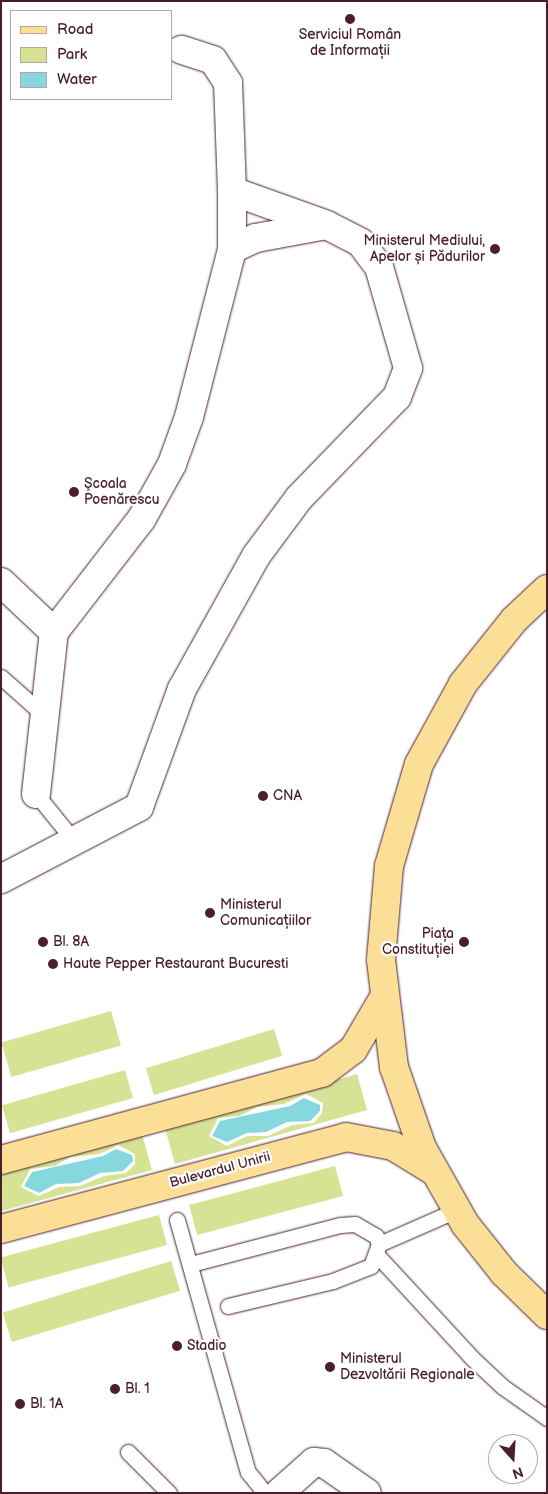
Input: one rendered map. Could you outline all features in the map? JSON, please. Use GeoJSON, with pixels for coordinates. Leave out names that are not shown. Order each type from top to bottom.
{"type":"FeatureCollection","features":[{"type":"Feature","properties":{"kind":"main road"},"geometry":{"type":"LineString","coordinates":[[547,589],[514,620],[463,684],[420,764],[389,866],[382,923],[383,999],[400,1086],[434,1171],[456,1210],[504,1273],[547,1315]]}},
{"type":"Feature","properties":{"kind":"main road"},"geometry":{"type":"LineString","coordinates":[[1,1160],[322,1073],[353,1050],[383,999]]}},
{"type":"Feature","properties":{"kind":"main road","name":"Bulevardul Unirii"},"geometry":{"type":"LineString","coordinates":[[1,1230],[346,1138],[392,1146],[434,1171]]}},
{"type":"Feature","properties":{"kind":"street"},"geometry":{"type":"LineString","coordinates":[[36,794],[54,632],[142,518],[172,464],[189,416],[232,249],[228,84],[213,60],[182,50]]}},
{"type":"Feature","properties":{"kind":"street"},"geometry":{"type":"LineString","coordinates":[[1,879],[139,807],[182,689],[256,556],[300,498],[403,386],[407,355],[379,267],[360,242],[327,225],[232,191]]}},
{"type":"Feature","properties":{"kind":"street"},"geometry":{"type":"LineString","coordinates":[[232,249],[297,227],[327,225]]}},
{"type":"Feature","properties":{"kind":"street"},"geometry":{"type":"LineString","coordinates":[[1,582],[54,632]]}},
{"type":"Feature","properties":{"kind":"street"},"geometry":{"type":"LineString","coordinates":[[279,1493],[314,1462],[324,1463],[367,1493]]}},
{"type":"Feature","properties":{"kind":"lane"},"geometry":{"type":"LineString","coordinates":[[1,677],[46,717]]}},
{"type":"Feature","properties":{"kind":"lane"},"geometry":{"type":"LineString","coordinates":[[36,794],[75,842]]}},
{"type":"Feature","properties":{"kind":"lane"},"geometry":{"type":"LineString","coordinates":[[378,1250],[456,1210]]}},
{"type":"Feature","properties":{"kind":"lane"},"geometry":{"type":"LineString","coordinates":[[177,1220],[191,1264],[248,1472],[265,1493]]}},
{"type":"Feature","properties":{"kind":"lane"},"geometry":{"type":"LineString","coordinates":[[191,1264],[340,1225],[355,1224],[376,1236],[378,1250],[371,1266],[333,1281],[228,1306]]}},
{"type":"Feature","properties":{"kind":"lane"},"geometry":{"type":"LineString","coordinates":[[378,1250],[472,1358],[502,1387],[547,1418]]}},
{"type":"Feature","properties":{"kind":"lane"},"geometry":{"type":"LineString","coordinates":[[128,1452],[169,1493]]}},
{"type":"Feature","properties":{"kind":"green space"},"geometry":{"type":"Polygon","coordinates":[[[111,1011],[121,1046],[11,1077],[1,1042],[111,1011]]]}},
{"type":"Feature","properties":{"kind":"green space"},"geometry":{"type":"Polygon","coordinates":[[[274,1029],[282,1056],[154,1095],[146,1068],[274,1029]]]}},
{"type":"Feature","properties":{"kind":"green space"},"geometry":{"type":"Polygon","coordinates":[[[125,1070],[133,1098],[10,1133],[2,1105],[125,1070]]]}},
{"type":"Feature","properties":{"kind":"green space"},"geometry":{"type":"Polygon","coordinates":[[[357,1074],[367,1110],[175,1164],[165,1128],[357,1074]],[[306,1094],[284,1104],[257,1107],[240,1116],[218,1118],[209,1136],[227,1146],[247,1136],[268,1136],[292,1125],[314,1123],[322,1113],[323,1103],[306,1094]]]}},
{"type":"Feature","properties":{"kind":"green space"},"geometry":{"type":"Polygon","coordinates":[[[142,1134],[152,1170],[1,1211],[1,1172],[142,1134]],[[118,1145],[100,1154],[70,1157],[55,1166],[30,1169],[21,1187],[39,1196],[59,1187],[80,1186],[104,1176],[126,1173],[135,1164],[135,1154],[118,1145]]]}},
{"type":"Feature","properties":{"kind":"green space"},"geometry":{"type":"Polygon","coordinates":[[[335,1166],[343,1196],[197,1235],[189,1205],[335,1166]]]}},
{"type":"Feature","properties":{"kind":"green space"},"geometry":{"type":"Polygon","coordinates":[[[159,1215],[167,1245],[9,1287],[1,1257],[159,1215]]]}},
{"type":"Feature","properties":{"kind":"green space"},"geometry":{"type":"Polygon","coordinates":[[[171,1261],[180,1291],[12,1342],[3,1312],[171,1261]]]}},
{"type":"Feature","properties":{"kind":"water"},"geometry":{"type":"Polygon","coordinates":[[[304,1098],[320,1105],[320,1111],[310,1121],[287,1122],[266,1132],[247,1133],[227,1142],[212,1136],[220,1121],[290,1106],[304,1098]]]}},
{"type":"Feature","properties":{"kind":"water"},"geometry":{"type":"Polygon","coordinates":[[[116,1149],[132,1155],[133,1161],[123,1171],[100,1173],[79,1183],[56,1184],[39,1193],[24,1186],[32,1172],[103,1156],[116,1149]]]}},
{"type":"Feature","properties":{"kind":"place","name":"Serviciul Român de Informații"},"geometry":{"type":"Point","coordinates":[350,19]}},
{"type":"Feature","properties":{"kind":"place","name":"Ministerul Mediului, Apelor și Pădurilor"},"geometry":{"type":"Point","coordinates":[495,249]}},
{"type":"Feature","properties":{"kind":"place","name":"Şcoala Poenărescu"},"geometry":{"type":"Point","coordinates":[74,492]}},
{"type":"Feature","properties":{"kind":"place","name":"CNA"},"geometry":{"type":"Point","coordinates":[263,796]}},
{"type":"Feature","properties":{"kind":"place","name":"Ministerul Comunicațiilor"},"geometry":{"type":"Point","coordinates":[210,913]}},
{"type":"Feature","properties":{"kind":"place","name":"Bl. 8A"},"geometry":{"type":"Point","coordinates":[43,942]}},
{"type":"Feature","properties":{"kind":"place","name":"Piața Constituției"},"geometry":{"type":"Point","coordinates":[464,942]}},
{"type":"Feature","properties":{"kind":"place","name":"Haute Pepper Restaurant Bucuresti"},"geometry":{"type":"Point","coordinates":[53,964]}},
{"type":"Feature","properties":{"kind":"place","name":"Stadio"},"geometry":{"type":"Point","coordinates":[177,1346]}},
{"type":"Feature","properties":{"kind":"place","name":"Ministerul Dezvoltării Regionale"},"geometry":{"type":"Point","coordinates":[330,1367]}},
{"type":"Feature","properties":{"kind":"place","name":"Bl. 1"},"geometry":{"type":"Point","coordinates":[115,1389]}},
{"type":"Feature","properties":{"kind":"place","name":"Bl. 1A"},"geometry":{"type":"Point","coordinates":[20,1404]}}]}
